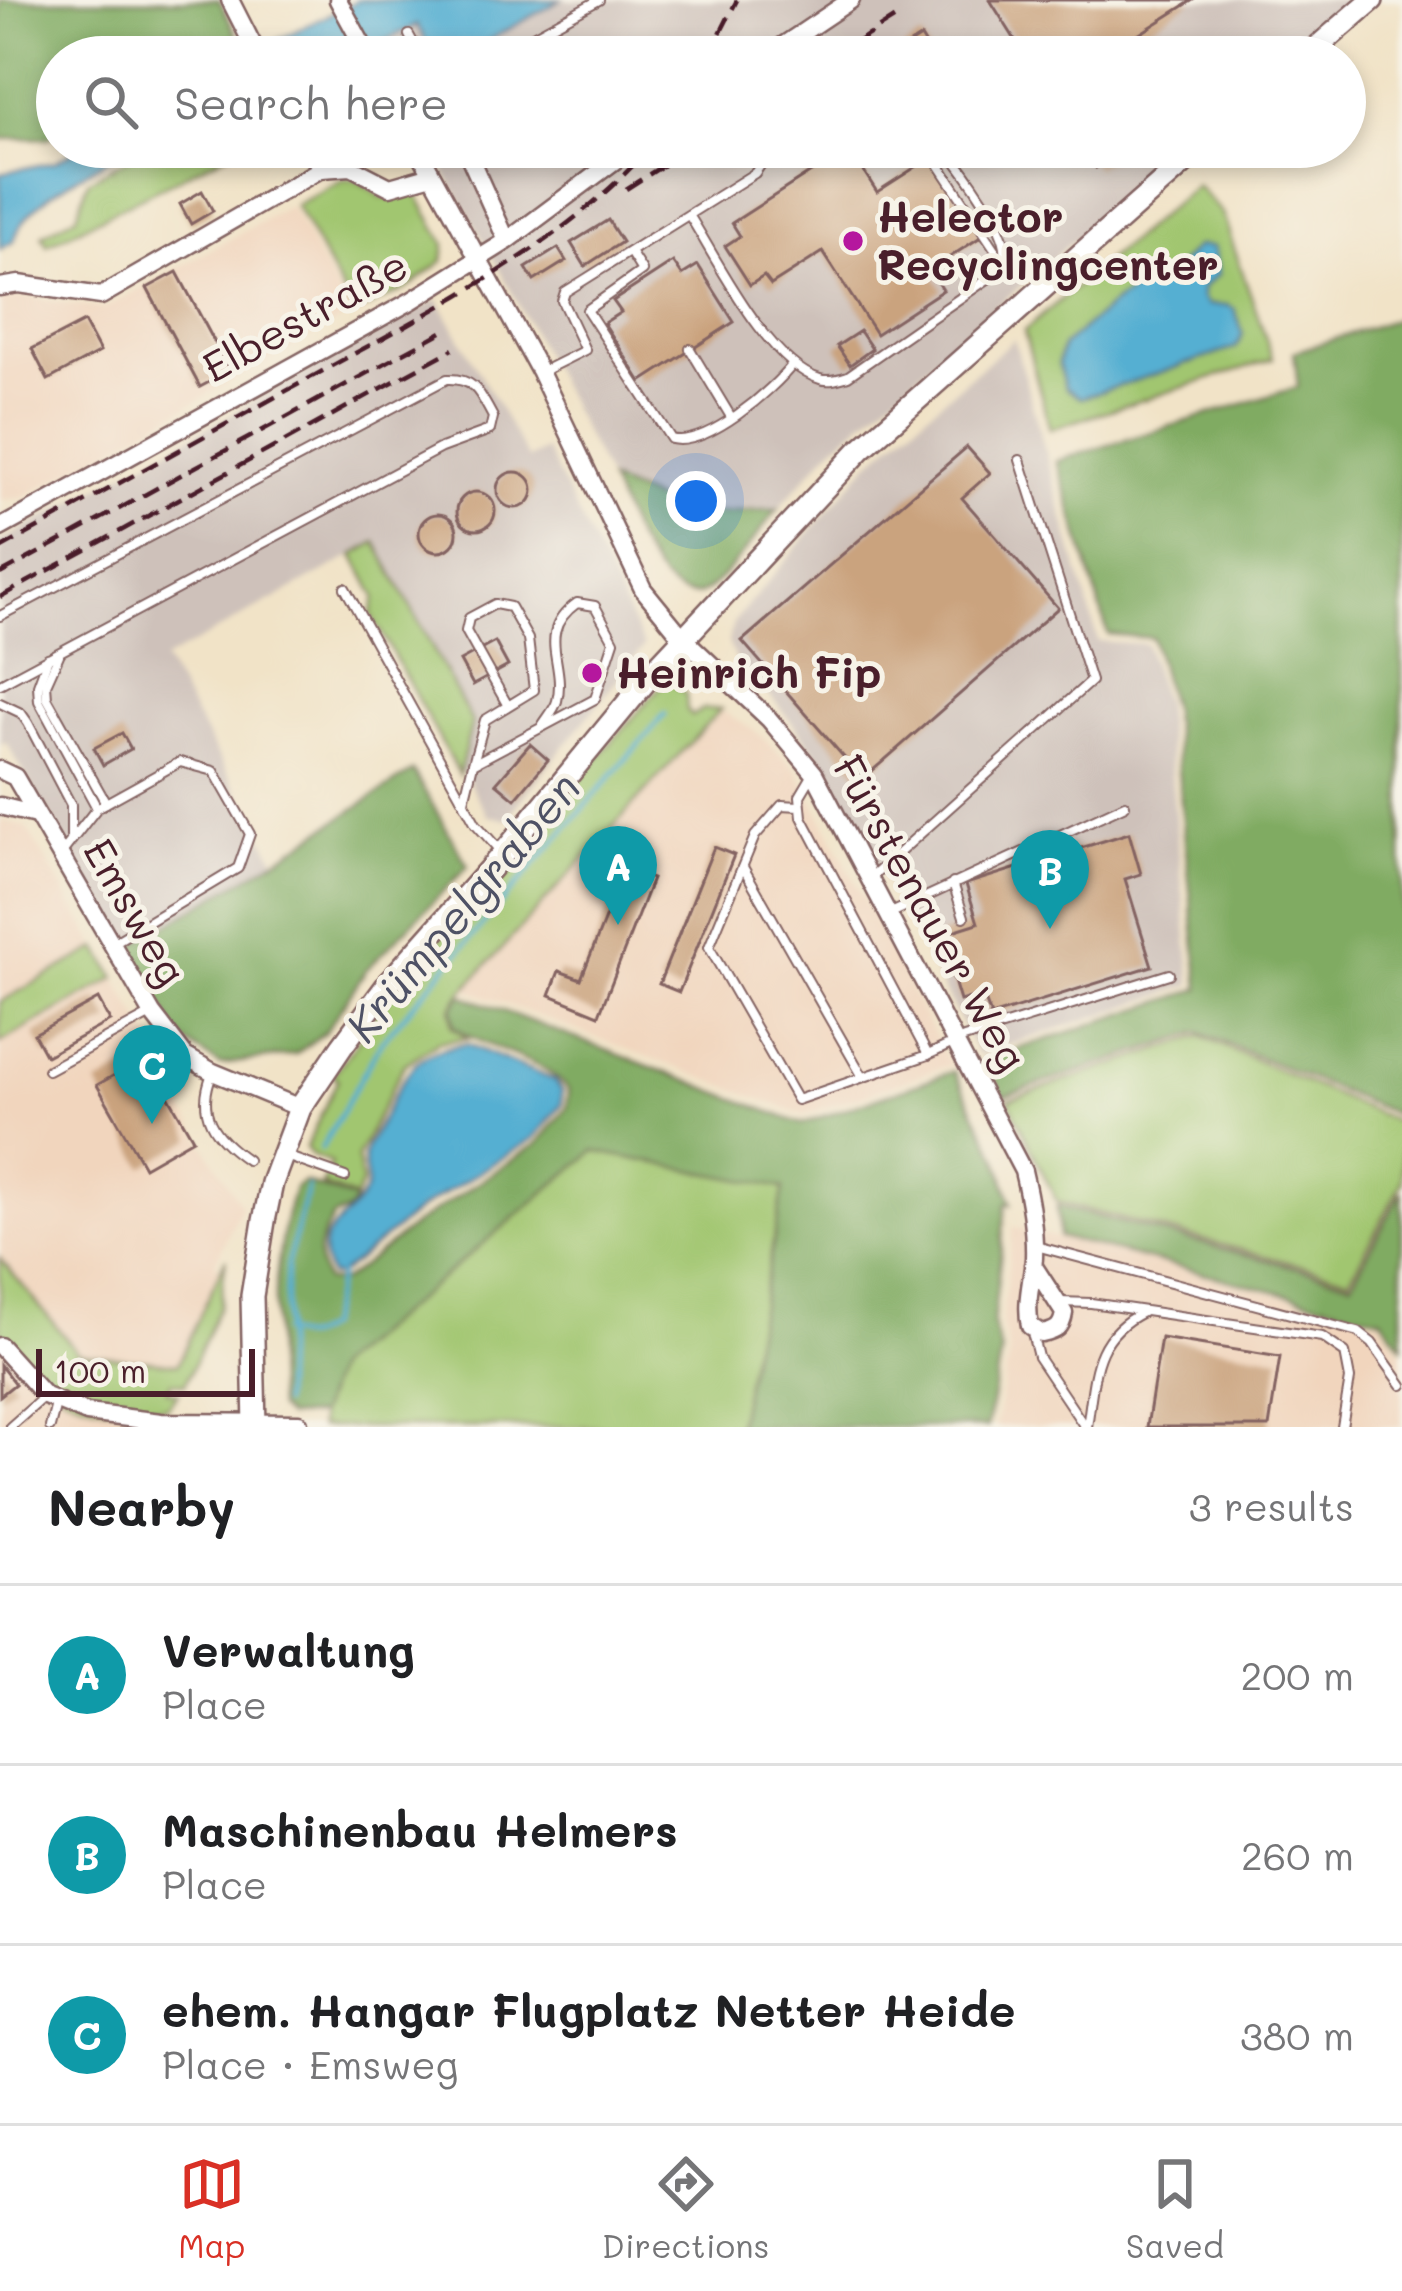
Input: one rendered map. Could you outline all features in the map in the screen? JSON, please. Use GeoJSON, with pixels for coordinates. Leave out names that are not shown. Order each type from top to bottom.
{"type":"FeatureCollection","features":[{"type":"Feature","properties":{"kind":"street"},"geometry":{"type":"LineString","coordinates":[[230,0],[248,36]]}},
{"type":"Feature","properties":{"kind":"street"},"geometry":{"type":"LineString","coordinates":[[338,0],[358,36]]}},
{"type":"Feature","properties":{"kind":"street"},"geometry":{"type":"LineString","coordinates":[[797,36],[851,0]]}},
{"type":"Feature","properties":{"kind":"street"},"geometry":{"type":"LineString","coordinates":[[1330,36],[1372,0]]}},
{"type":"Feature","properties":{"kind":"street"},"geometry":{"type":"LineString","coordinates":[[0,286],[19,284],[101,296],[322,170],[341,168]]}},
{"type":"Feature","properties":{"kind":"street"},"geometry":{"type":"LineString","coordinates":[[353,168],[390,187],[432,175]]}},
{"type":"Feature","properties":{"kind":"street","name":"Fürstenauer Weg"},"geometry":{"type":"LineString","coordinates":[[428,168],[540,372],[644,589],[683,638],[769,719],[814,772],[956,1041],[1023,1171],[1034,1256],[1026,1310],[1030,1326]]}},
{"type":"Feature","properties":{"kind":"street"},"geometry":{"type":"LineString","coordinates":[[474,168],[507,241]]}},
{"type":"Feature","properties":{"kind":"street","name":"Elbestraße"},"geometry":{"type":"LineString","coordinates":[[0,527],[411,301],[507,241],[605,168]]}},
{"type":"Feature","properties":{"kind":"street"},"geometry":{"type":"LineString","coordinates":[[255,1425],[252,1296],[264,1221],[282,1155],[300,1108],[319,1077],[391,980],[683,638],[860,450],[1178,168]]}},
{"type":"Feature","properties":{"kind":"street","name":"Emsweg"},"geometry":{"type":"LineString","coordinates":[[0,770],[15,777],[36,815],[65,849],[163,1042],[213,1072],[300,1108]]}},
{"type":"Feature","properties":{"kind":"street","name":"Emsweg"},"geometry":{"type":"LineString","coordinates":[[0,806],[36,815]]}},
{"type":"Feature","properties":{"kind":"street","name":"Fürstenauer Weg"},"geometry":{"type":"LineString","coordinates":[[1034,1256],[1060,1302]]}},
{"type":"Feature","properties":{"kind":"street"},"geometry":{"type":"LineString","coordinates":[[1030,1326],[1042,1334],[1054,1332],[1062,1324],[1060,1302]]}},
{"type":"Feature","properties":{"kind":"street"},"geometry":{"type":"LineString","coordinates":[[0,1346],[51,1399],[104,1417],[160,1424],[301,1425]]}},
{"type":"Feature","properties":{"kind":"lane"},"geometry":{"type":"LineString","coordinates":[[533,36],[599,0]]}},
{"type":"Feature","properties":{"kind":"lane"},"geometry":{"type":"LineString","coordinates":[[585,350],[562,302],[565,292],[758,168]]}},
{"type":"Feature","properties":{"kind":"lane"},"geometry":{"type":"LineString","coordinates":[[941,168],[995,249],[1000,266]]}},
{"type":"Feature","properties":{"kind":"lane"},"geometry":{"type":"LineString","coordinates":[[688,215],[767,336],[793,364],[820,380],[848,376],[1000,266],[1006,251],[1003,233],[959,168]]}},
{"type":"Feature","properties":{"kind":"lane"},"geometry":{"type":"LineString","coordinates":[[630,252],[642,271],[587,310],[671,439],[692,440],[731,417],[775,387],[793,364]]}},
{"type":"Feature","properties":{"kind":"lane"},"geometry":{"type":"LineString","coordinates":[[540,372],[604,341]]}},
{"type":"Feature","properties":{"kind":"lane"},"geometry":{"type":"LineString","coordinates":[[690,349],[731,417]]}},
{"type":"Feature","properties":{"kind":"lane"},"geometry":{"type":"LineString","coordinates":[[0,616],[447,379],[463,378],[475,384],[493,417],[490,430],[441,448],[0,685]]}},
{"type":"Feature","properties":{"kind":"lane"},"geometry":{"type":"LineString","coordinates":[[870,878],[1091,681],[1020,460]]}},
{"type":"Feature","properties":{"kind":"lane"},"geometry":{"type":"LineString","coordinates":[[345,588],[476,824],[503,854]]}},
{"type":"Feature","properties":{"kind":"lane"},"geometry":{"type":"LineString","coordinates":[[464,801],[484,720],[508,706],[534,690],[528,639],[510,608],[495,604],[469,618],[466,632],[508,706]]}},
{"type":"Feature","properties":{"kind":"lane"},"geometry":{"type":"LineString","coordinates":[[473,764],[595,699],[614,641],[595,606],[577,604],[561,615],[554,634],[557,702],[542,726]]}},
{"type":"Feature","properties":{"kind":"lane"},"geometry":{"type":"LineString","coordinates":[[61,651],[51,666],[47,698],[101,806]]}},
{"type":"Feature","properties":{"kind":"lane"},"geometry":{"type":"LineString","coordinates":[[48,658],[38,685],[39,700],[101,806]]}},
{"type":"Feature","properties":{"kind":"lane"},"geometry":{"type":"LineString","coordinates":[[0,703],[21,712],[63,788],[73,820],[65,849]]}},
{"type":"Feature","properties":{"kind":"lane"},"geometry":{"type":"LineString","coordinates":[[65,849],[101,806],[180,762],[214,771],[250,835],[238,868],[112,944]]}},
{"type":"Feature","properties":{"kind":"lane"},"geometry":{"type":"LineString","coordinates":[[799,806],[814,772]]}},
{"type":"Feature","properties":{"kind":"lane"},"geometry":{"type":"LineString","coordinates":[[799,806],[782,805],[755,836],[709,947],[797,1100],[956,1041],[1169,974]]}},
{"type":"Feature","properties":{"kind":"lane"},"geometry":{"type":"LineString","coordinates":[[889,914],[1125,805]]}},
{"type":"Feature","properties":{"kind":"lane"},"geometry":{"type":"LineString","coordinates":[[799,806],[928,1055]]}},
{"type":"Feature","properties":{"kind":"lane"},"geometry":{"type":"LineString","coordinates":[[742,865],[863,1077]]}},
{"type":"Feature","properties":{"kind":"lane"},"geometry":{"type":"LineString","coordinates":[[953,883],[964,917]]}},
{"type":"Feature","properties":{"kind":"lane"},"geometry":{"type":"LineString","coordinates":[[48,1070],[152,1013]]}},
{"type":"Feature","properties":{"kind":"lane"},"geometry":{"type":"LineString","coordinates":[[213,1072],[203,1109],[220,1137],[247,1160]]}},
{"type":"Feature","properties":{"kind":"lane"},"geometry":{"type":"LineString","coordinates":[[282,1155],[345,1178]]}},
{"type":"Feature","properties":{"kind":"lane"},"geometry":{"type":"LineString","coordinates":[[1034,1256],[1358,1332],[1372,1342],[1402,1385]]}},
{"type":"Feature","properties":{"kind":"lane"},"geometry":{"type":"LineString","coordinates":[[1060,1302],[1322,1337],[1345,1353],[1350,1379],[1342,1427]]}},
{"type":"Feature","properties":{"kind":"lane"},"geometry":{"type":"LineString","coordinates":[[1086,1427],[1099,1353],[1119,1324],[1144,1311]]}},
{"type":"Feature","properties":{"kind":"lane"},"geometry":{"type":"LineString","coordinates":[[1030,1326],[1038,1357],[1086,1427]]}},
{"type":"Feature","properties":{"kind":"lane"},"geometry":{"type":"LineString","coordinates":[[10,1427],[51,1399]]}},
{"type":"Feature","properties":{"kind":"lane"},"geometry":{"type":"LineString","coordinates":[[50,1427],[51,1399]]}},
{"type":"Feature","properties":{"kind":"shaded area"},"geometry":{"type":"Polygon","coordinates":[[[561,0],[1352,0],[1310,36],[497,36],[561,0]]]}},
{"type":"Feature","properties":{"kind":"shaded area"},"geometry":{"type":"Polygon","coordinates":[[[418,25],[424,36],[393,36],[418,25]]]}},
{"type":"Feature","properties":{"kind":"shaded area"},"geometry":{"type":"Polygon","coordinates":[[[443,168],[1158,168],[829,451],[778,509],[693,515],[609,481],[443,168]]]}},
{"type":"Feature","properties":{"kind":"shaded area"},"geometry":{"type":"Polygon","coordinates":[[[290,206],[350,315],[22,498],[0,500],[0,298],[20,296],[103,309],[290,206]]]}},
{"type":"Feature","properties":{"kind":"shaded area"},"geometry":{"type":"Polygon","coordinates":[[[438,299],[528,459],[546,450],[644,646],[506,819],[488,816],[461,769],[472,722],[376,543],[164,660],[276,860],[127,949],[6,742],[0,744],[0,542],[438,299]]]}},
{"type":"Feature","properties":{"kind":"shaded area"},"geometry":{"type":"Polygon","coordinates":[[[1014,339],[1098,641],[1146,644],[1164,704],[1192,985],[978,1055],[823,761],[736,662],[728,642],[733,623],[868,464],[1014,339]]]}},
{"type":"Feature","properties":{"kind":"shaded area"},"geometry":{"type":"Polygon","coordinates":[[[722,711],[759,734],[797,770],[950,1065],[804,1115],[466,989],[722,711]]]}},
{"type":"Feature","properties":{"kind":"shaded area"},"geometry":{"type":"Polygon","coordinates":[[[0,820],[26,827],[152,1041],[179,1068],[169,1085],[241,1206],[215,1263],[219,1270],[151,1427],[0,1427],[0,820]]]}},
{"type":"Feature","properties":{"kind":"shaded area"},"geometry":{"type":"Polygon","coordinates":[[[1013,1227],[1380,1321],[1402,1353],[1402,1427],[995,1427],[1009,1353],[1002,1322],[1013,1227]]]}},
{"type":"Feature","properties":{"kind":"green space"},"geometry":{"type":"Polygon","coordinates":[[[0,0],[219,0],[235,36],[36,36],[36,138],[0,139],[0,0]]]}},
{"type":"Feature","properties":{"kind":"green space"},"geometry":{"type":"Polygon","coordinates":[[[111,168],[199,168],[47,245],[42,235],[77,215],[88,181],[111,168]]]}},
{"type":"Feature","properties":{"kind":"green space"},"geometry":{"type":"Polygon","coordinates":[[[344,179],[357,180],[383,198],[417,194],[445,244],[443,261],[408,288],[354,313],[295,205],[344,179]]]}},
{"type":"Feature","properties":{"kind":"green space"},"geometry":{"type":"Polygon","coordinates":[[[1196,185],[1222,213],[1273,359],[1050,429],[1024,331],[1196,185]]]}},
{"type":"Feature","properties":{"kind":"green space"},"geometry":{"type":"Polygon","coordinates":[[[1402,317],[1402,1117],[1199,1032],[1004,1096],[984,1060],[1200,989],[1172,712],[1152,638],[1108,634],[1057,461],[1298,387],[1294,352],[1402,317]]]}},
{"type":"Feature","properties":{"kind":"green space"},"geometry":{"type":"Polygon","coordinates":[[[609,481],[693,515],[778,509],[720,579],[694,595],[677,591],[662,579],[635,538],[609,481]]]}},
{"type":"Feature","properties":{"kind":"green space"},"geometry":{"type":"Polygon","coordinates":[[[376,542],[472,722],[459,775],[371,614],[376,597],[354,555],[376,542]]]}},
{"type":"Feature","properties":{"kind":"green space"},"geometry":{"type":"Polygon","coordinates":[[[667,679],[686,694],[692,716],[703,709],[721,709],[461,993],[451,1009],[452,1027],[468,1038],[438,1042],[404,1065],[357,1157],[362,1184],[355,1198],[322,1185],[331,1163],[312,1156],[306,1147],[338,1079],[333,1075],[397,986],[667,679]]]}},
{"type":"Feature","properties":{"kind":"green space"},"geometry":{"type":"Polygon","coordinates":[[[413,771],[468,866],[366,970],[326,1031],[296,1054],[220,1065],[182,1040],[127,949],[413,771]]]}},
{"type":"Feature","properties":{"kind":"green space"},"geometry":{"type":"Polygon","coordinates":[[[98,948],[116,978],[0,1043],[0,1002],[98,948]]]}},
{"type":"Feature","properties":{"kind":"green space"},"geometry":{"type":"Polygon","coordinates":[[[461,995],[802,1124],[954,1071],[997,1156],[1012,1204],[1006,1204],[993,1324],[1001,1352],[987,1427],[737,1427],[784,1188],[594,1151],[335,1367],[319,1415],[287,1417],[277,1408],[275,1297],[294,1188],[305,1182],[355,1200],[349,1211],[333,1217],[319,1248],[326,1281],[343,1281],[417,1223],[538,1143],[567,1108],[569,1090],[544,1069],[454,1026],[452,1009],[461,995]]]}},
{"type":"Feature","properties":{"kind":"green space"},"geometry":{"type":"Polygon","coordinates":[[[1200,1036],[1402,1124],[1402,1183],[1350,1278],[1057,1202],[1008,1100],[1200,1036]]]}},
{"type":"Feature","properties":{"kind":"green space"},"geometry":{"type":"Polygon","coordinates":[[[594,1151],[784,1188],[737,1427],[319,1427],[335,1367],[594,1151]]]}},
{"type":"Feature","properties":{"kind":"green space"},"geometry":{"type":"Polygon","coordinates":[[[1402,1191],[1402,1346],[1382,1318],[1059,1237],[1057,1206],[1352,1282],[1402,1191]]]}},
{"type":"Feature","properties":{"kind":"green space"},"geometry":{"type":"Polygon","coordinates":[[[0,1258],[78,1353],[178,1364],[226,1258],[220,1305],[185,1384],[171,1382],[167,1391],[178,1393],[167,1407],[146,1407],[145,1412],[77,1400],[33,1372],[0,1336],[0,1258]]]}},
{"type":"Feature","properties":{"kind":"water"},"geometry":{"type":"Polygon","coordinates":[[[358,0],[561,0],[497,36],[423,36],[417,25],[395,36],[286,36],[358,0]]]}},
{"type":"Feature","properties":{"kind":"water"},"geometry":{"type":"Polygon","coordinates":[[[36,166],[92,168],[46,198],[14,241],[0,249],[0,173],[36,166]]]}},
{"type":"Feature","properties":{"kind":"water"},"geometry":{"type":"Polygon","coordinates":[[[1197,246],[1213,247],[1219,274],[1202,288],[1202,298],[1208,305],[1235,309],[1243,334],[1236,348],[1081,398],[1065,388],[1058,363],[1063,345],[1115,302],[1175,269],[1197,246]]]}},
{"type":"Feature","properties":{"kind":"water"},"geometry":{"type":"Polygon","coordinates":[[[467,1044],[554,1080],[562,1090],[562,1105],[534,1138],[420,1209],[339,1275],[330,1276],[324,1260],[326,1237],[365,1191],[365,1150],[396,1091],[422,1059],[467,1044]]]}},
{"type":"Feature","properties":{"kind":"building"},"geometry":{"type":"Polygon","coordinates":[[[990,0],[1193,0],[1136,36],[1013,36],[990,0]]]}},
{"type":"Feature","properties":{"kind":"building","name":"Helector Recyclingcenter"},"geometry":{"type":"Polygon","coordinates":[[[817,168],[862,168],[877,192],[914,168],[941,168],[982,236],[930,270],[943,290],[876,334],[823,252],[771,285],[764,276],[750,285],[725,246],[740,236],[732,223],[817,168]]]}},
{"type":"Feature","properties":{"kind":"building"},"geometry":{"type":"Polygon","coordinates":[[[202,191],[213,211],[191,224],[180,204],[202,191]]]}},
{"type":"Feature","properties":{"kind":"building"},"geometry":{"type":"Polygon","coordinates":[[[608,220],[622,242],[585,266],[571,243],[608,220]]]}},
{"type":"Feature","properties":{"kind":"building"},"geometry":{"type":"Polygon","coordinates":[[[558,248],[566,261],[534,281],[526,268],[558,248]]]}},
{"type":"Feature","properties":{"kind":"building"},"geometry":{"type":"Polygon","coordinates":[[[673,262],[682,275],[698,265],[734,322],[641,382],[604,323],[621,312],[613,301],[673,262]]]}},
{"type":"Feature","properties":{"kind":"building"},"geometry":{"type":"Polygon","coordinates":[[[177,272],[230,371],[200,387],[147,288],[177,272]]]}},
{"type":"Feature","properties":{"kind":"building"},"geometry":{"type":"Polygon","coordinates":[[[84,322],[100,352],[48,380],[32,349],[84,322]]]}},
{"type":"Feature","properties":{"kind":"building"},"geometry":{"type":"Polygon","coordinates":[[[860,331],[872,349],[850,365],[837,346],[860,331]]]}},
{"type":"Feature","properties":{"kind":"building"},"geometry":{"type":"Polygon","coordinates":[[[967,447],[990,473],[962,498],[1058,608],[863,779],[742,641],[967,447]]]}},
{"type":"Feature","properties":{"kind":"building"},"geometry":{"type":"Polygon","coordinates":[[[515,472],[528,477],[533,490],[528,503],[515,508],[502,503],[497,490],[502,477],[515,472]]]}},
{"type":"Feature","properties":{"kind":"building"},"geometry":{"type":"Polygon","coordinates":[[[476,492],[489,498],[495,511],[489,524],[476,530],[463,524],[457,511],[463,498],[476,492]]]}},
{"type":"Feature","properties":{"kind":"building"},"geometry":{"type":"Polygon","coordinates":[[[438,514],[451,520],[457,533],[451,546],[438,552],[425,546],[419,533],[425,520],[438,514]]]}},
{"type":"Feature","properties":{"kind":"building"},"geometry":{"type":"Polygon","coordinates":[[[495,642],[508,666],[473,685],[460,661],[495,642]]]}},
{"type":"Feature","properties":{"kind":"building"},"geometry":{"type":"Polygon","coordinates":[[[122,733],[131,749],[103,765],[94,748],[122,733]]]}},
{"type":"Feature","properties":{"kind":"building"},"geometry":{"type":"Polygon","coordinates":[[[530,744],[548,760],[515,799],[496,783],[530,744]]]}},
{"type":"Feature","properties":{"kind":"building"},"geometry":{"type":"Polygon","coordinates":[[[1129,833],[1141,874],[1125,879],[1152,966],[991,1016],[983,994],[960,1001],[940,935],[978,923],[966,884],[1129,833]]]}},
{"type":"Feature","properties":{"kind":"building"},"geometry":{"type":"Polygon","coordinates":[[[714,847],[734,855],[679,992],[659,984],[714,847]]]}},
{"type":"Feature","properties":{"kind":"building"},"geometry":{"type":"Polygon","coordinates":[[[625,868],[652,879],[599,1015],[550,995],[559,971],[581,979],[625,868]]]}},
{"type":"Feature","properties":{"kind":"building"},"geometry":{"type":"Polygon","coordinates":[[[98,999],[110,1021],[46,1056],[34,1034],[98,999]]]}},
{"type":"Feature","properties":{"kind":"building"},"geometry":{"type":"Polygon","coordinates":[[[146,1057],[193,1139],[144,1167],[97,1085],[146,1057]]]}},
{"type":"Feature","properties":{"kind":"building"},"geometry":{"type":"Polygon","coordinates":[[[1161,1338],[1280,1357],[1269,1427],[1147,1427],[1161,1338]]]}},
{"type":"Feature","properties":{"kind":"building"},"geometry":{"type":"Polygon","coordinates":[[[0,1365],[15,1384],[0,1396],[0,1365]]]}},
{"type":"Feature","properties":{"kind":"waterway","name":"Krümpelgraben"},"geometry":{"type":"LineString","coordinates":[[321,1149],[381,1042],[665,714]]}},
{"type":"Feature","properties":{"kind":"waterway","name":"Krümpelgraben"},"geometry":{"type":"LineString","coordinates":[[282,1404],[287,1265],[308,1186]]}},
{"type":"Feature","properties":{"kind":"waterway"},"geometry":{"type":"LineString","coordinates":[[282,1332],[305,1337],[326,1327],[339,1275]]}},
{"type":"Feature","properties":{"kind":"railway"},"geometry":{"type":"LineString","coordinates":[[719,36],[737,0]]}},
{"type":"Feature","properties":{"kind":"railway"},"geometry":{"type":"LineString","coordinates":[[866,36],[900,15]]}},
{"type":"Feature","properties":{"kind":"railway"},"geometry":{"type":"LineString","coordinates":[[0,549],[499,271],[579,214],[630,168]]}},
{"type":"Feature","properties":{"kind":"railway"},"geometry":{"type":"LineString","coordinates":[[626,189],[659,168]]}},
{"type":"Feature","properties":{"kind":"railway"},"geometry":{"type":"LineString","coordinates":[[0,574],[442,332]]}},
{"type":"Feature","properties":{"kind":"railway"},"geometry":{"type":"LineString","coordinates":[[0,597],[453,349]]}},
{"type":"Feature","properties":{"kind":"place","name":"Helector Recyclingcenter"},"geometry":{"type":"Point","coordinates":[853,241]}},
{"type":"Feature","properties":{"kind":"place","name":"Heinrich Fip"},"geometry":{"type":"Point","coordinates":[592,673]}},
{"type":"Feature","properties":{"kind":"place","name":"Verwaltung"},"geometry":{"type":"Point","coordinates":[618,925]}},
{"type":"Feature","properties":{"kind":"place","name":"Maschinenbau Helmers"},"geometry":{"type":"Point","coordinates":[1050,929]}},
{"type":"Feature","properties":{"kind":"place","name":"ehem. Hangar Flugplatz Netter Heide"},"geometry":{"type":"Point","coordinates":[152,1124]}}]}
